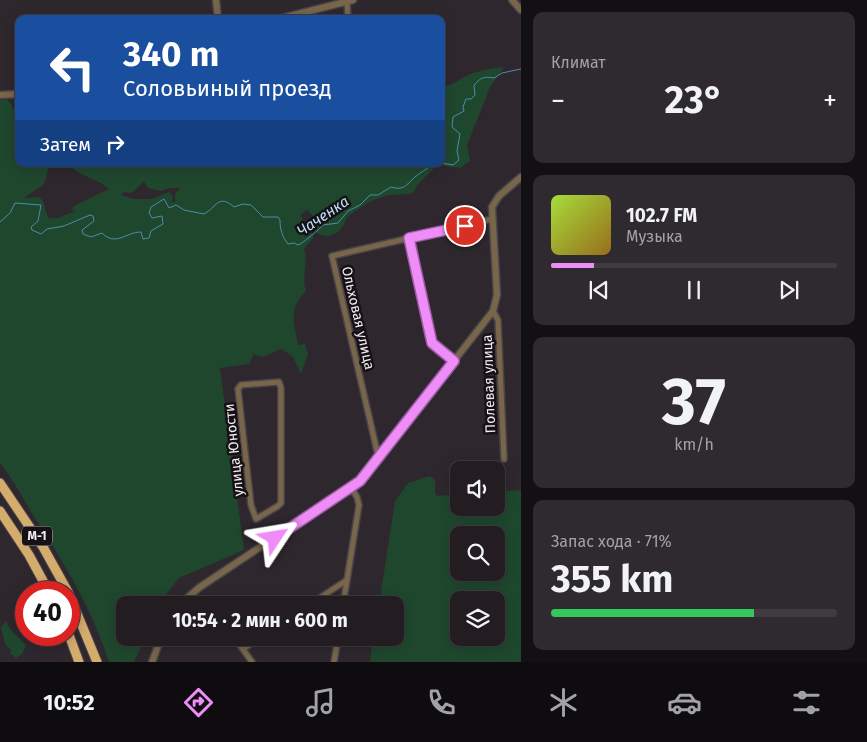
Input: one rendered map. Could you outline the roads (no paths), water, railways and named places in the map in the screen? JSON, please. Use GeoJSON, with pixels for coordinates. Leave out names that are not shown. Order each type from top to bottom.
{"type":"FeatureCollection","features":[{"type":"Feature","properties":{"kind":"highway","name":"М-1"},"geometry":{"type":"LineString","coordinates":[[0,484],[39,540],[61,581]]}},
{"type":"Feature","properties":{"kind":"highway","name":"М-1"},"geometry":{"type":"LineString","coordinates":[[0,511],[29,555],[43,581]]}},
{"type":"Feature","properties":{"kind":"highway","name":"М-1"},"geometry":{"type":"LineString","coordinates":[[80,622],[97,662]]}},
{"type":"Feature","properties":{"kind":"highway"},"geometry":{"type":"LineString","coordinates":[[73,646],[79,662]]}},
{"type":"Feature","properties":{"kind":"street"},"geometry":{"type":"LineString","coordinates":[[216,0],[218,15]]}},
{"type":"Feature","properties":{"kind":"street"},"geometry":{"type":"LineString","coordinates":[[512,0],[521,10]]}},
{"type":"Feature","properties":{"kind":"street"},"geometry":{"type":"LineString","coordinates":[[294,15],[350,1],[348,15]]}},
{"type":"Feature","properties":{"kind":"street"},"geometry":{"type":"LineString","coordinates":[[0,95],[15,94]]}},
{"type":"Feature","properties":{"kind":"street"},"geometry":{"type":"LineString","coordinates":[[190,596],[200,587],[351,488],[381,456],[493,311],[497,295],[492,219],[495,201],[521,177]]}},
{"type":"Feature","properties":{"kind":"street","name":"Ольховая улица"},"geometry":{"type":"LineString","coordinates":[[381,456],[377,451],[332,256],[492,219]]}},
{"type":"Feature","properties":{"kind":"street"},"geometry":{"type":"LineString","coordinates":[[409,238],[432,343],[454,361]]}},
{"type":"Feature","properties":{"kind":"street","name":"Полевая улица"},"geometry":{"type":"LineString","coordinates":[[493,311],[498,320],[504,459]]}},
{"type":"Feature","properties":{"kind":"street","name":"улица Юности"},"geometry":{"type":"LineString","coordinates":[[279,382],[282,388],[281,411],[281,503],[256,518],[251,506],[240,387],[279,382]]}},
{"type":"Feature","properties":{"kind":"street"},"geometry":{"type":"LineString","coordinates":[[344,596],[359,505],[358,497],[351,488]]}},
{"type":"Feature","properties":{"kind":"street"},"geometry":{"type":"LineString","coordinates":[[323,596],[347,580]]}},
{"type":"Feature","properties":{"kind":"street"},"geometry":{"type":"LineString","coordinates":[[152,662],[159,646]]}},
{"type":"Feature","properties":{"kind":"street"},"geometry":{"type":"LineString","coordinates":[[241,646],[252,662]]}},
{"type":"Feature","properties":{"kind":"street"},"geometry":{"type":"LineString","coordinates":[[243,649],[248,646]]}},
{"type":"Feature","properties":{"kind":"street"},"geometry":{"type":"LineString","coordinates":[[334,662],[337,646]]}},
{"type":"Feature","properties":{"kind":"waterway","name":"Чаченка"},"geometry":{"type":"LineString","coordinates":[[445,164],[453,165],[459,160],[457,151],[460,134],[452,127],[453,117],[464,111],[463,107],[466,99],[471,99],[475,95],[474,86],[476,83],[482,78],[494,78],[502,73],[521,69]]}},
{"type":"Feature","properties":{"kind":"waterway","name":"Чаченка"},"geometry":{"type":"LineString","coordinates":[[0,222],[10,213],[15,203],[41,205],[38,221],[31,227],[32,230],[41,234],[47,229],[64,226],[90,215],[93,216],[94,221],[82,230],[83,234],[91,237],[102,233],[107,237],[117,239],[141,232],[143,239],[149,238],[151,231],[163,224],[162,216],[152,218],[149,213],[151,207],[164,199],[169,208],[176,205],[184,210],[204,214],[221,201],[224,201],[234,207],[243,204],[251,205],[263,217],[278,217],[282,233],[288,244],[294,243],[298,245],[323,225],[338,223],[348,211],[360,205],[370,195],[378,195],[391,187],[399,188],[404,186],[429,167]]}}]}
